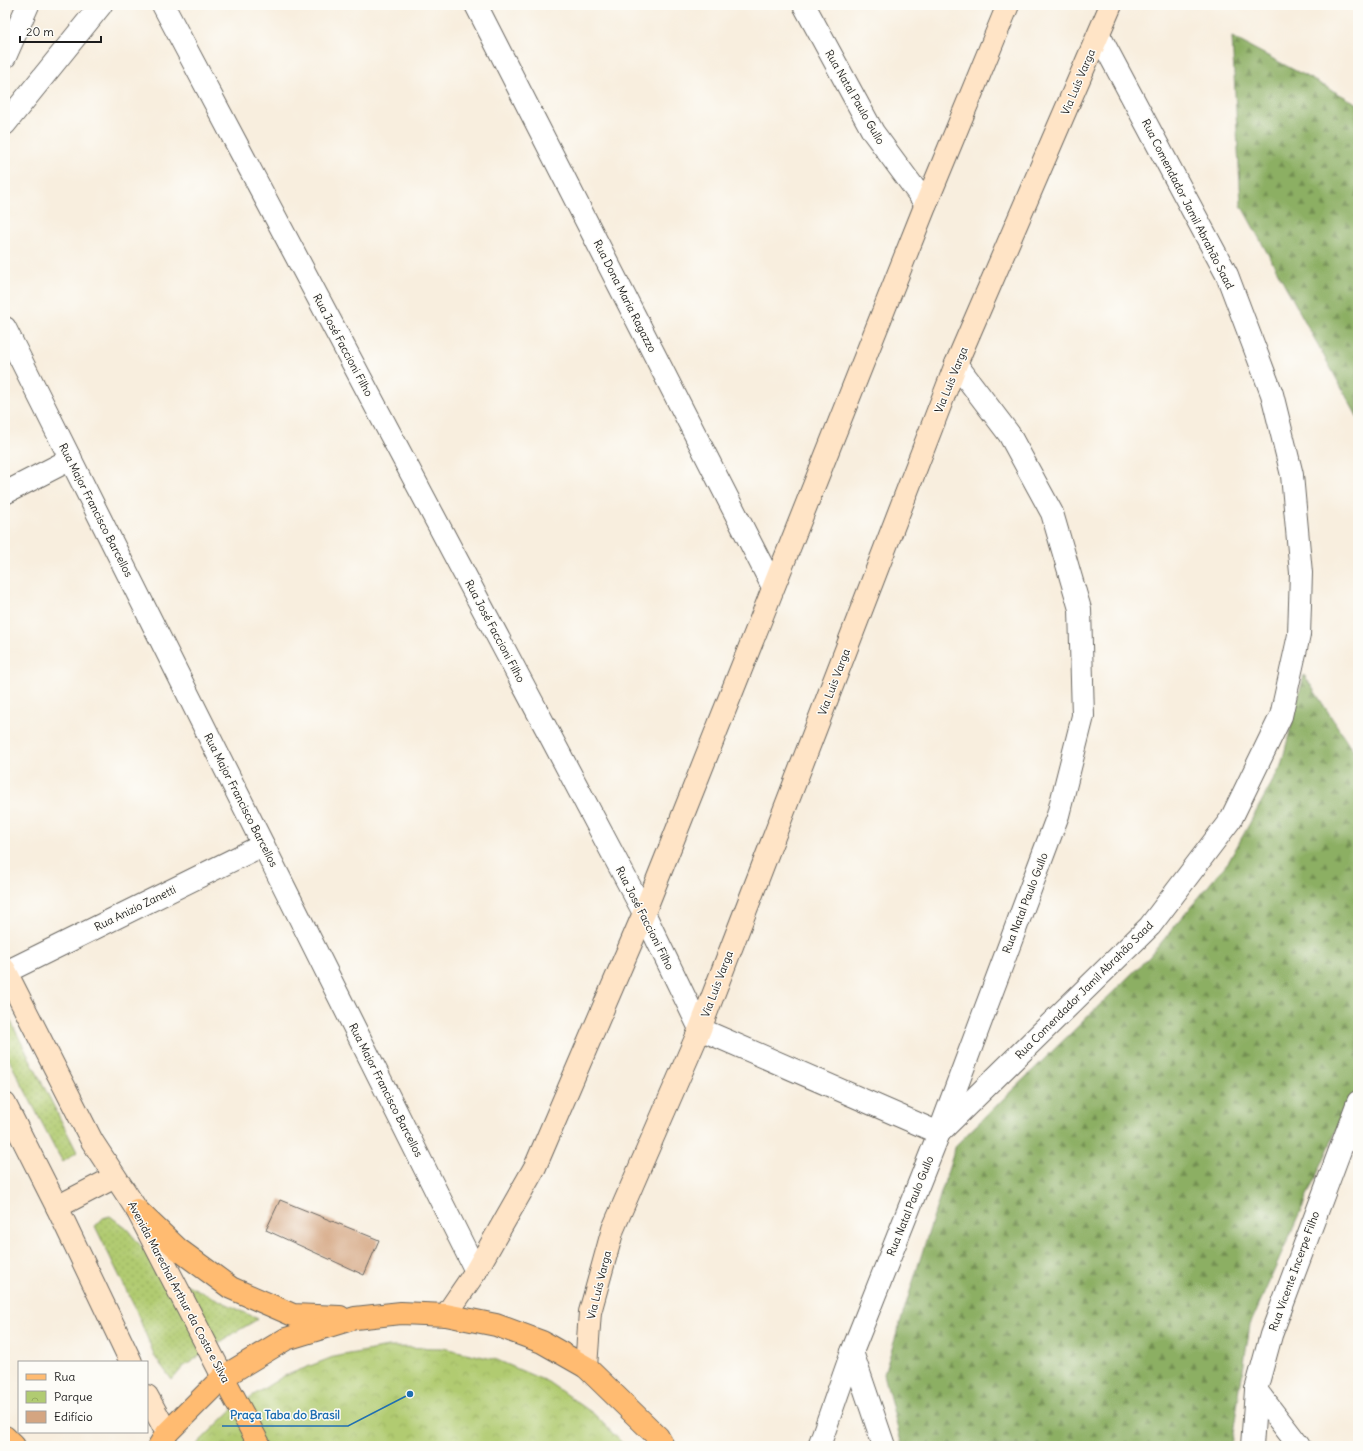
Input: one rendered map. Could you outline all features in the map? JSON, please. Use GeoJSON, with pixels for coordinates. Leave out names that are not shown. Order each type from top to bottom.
{"type":"FeatureCollection","features":[{"type":"Feature","properties":{"kind":"main road"},"geometry":{"type":"LineString","coordinates":[[446,1315],[476,1271],[535,1167],[644,913],[926,204],[1008,5]]}},
{"type":"Feature","properties":{"kind":"main road","name":"Via Luís Varga"},"geometry":{"type":"LineString","coordinates":[[586,1367],[590,1312],[613,1229],[700,1029],[956,364],[1111,5]]}},
{"type":"Feature","properties":{"kind":"main road","name":"Avenida Marechal Arthur da Costa e Silva"},"geometry":{"type":"LineString","coordinates":[[5,971],[92,1141],[137,1210],[260,1446]]}},
{"type":"Feature","properties":{"kind":"main road"},"geometry":{"type":"LineString","coordinates":[[5,1104],[57,1207],[131,1361]]}},
{"type":"Feature","properties":{"kind":"main road"},"geometry":{"type":"LineString","coordinates":[[57,1207],[115,1177]]}},
{"type":"Feature","properties":{"kind":"main road"},"geometry":{"type":"LineString","coordinates":[[137,1210],[178,1249],[231,1288],[293,1315],[355,1318],[401,1313],[446,1315],[496,1325],[542,1342],[586,1367],[658,1437],[663,1446]]}},
{"type":"Feature","properties":{"kind":"main road"},"geometry":{"type":"LineString","coordinates":[[148,1399],[163,1440],[223,1376],[286,1340],[355,1318]]}},
{"type":"Feature","properties":{"kind":"main road"},"geometry":{"type":"LineString","coordinates":[[5,1437],[14,1446]]}},
{"type":"Feature","properties":{"kind":"street"},"geometry":{"type":"LineString","coordinates":[[5,57],[28,5]]}},
{"type":"Feature","properties":{"kind":"street"},"geometry":{"type":"LineString","coordinates":[[5,124],[101,5]]}},
{"type":"Feature","properties":{"kind":"street","name":"Rua José Faccioni Filho"},"geometry":{"type":"LineString","coordinates":[[163,5],[644,913],[700,1029]]}},
{"type":"Feature","properties":{"kind":"street","name":"Rua Dona Maria Ragazzo"},"geometry":{"type":"LineString","coordinates":[[476,5],[773,587]]}},
{"type":"Feature","properties":{"kind":"street","name":"Rua Natal Paulo Gullo"},"geometry":{"type":"LineString","coordinates":[[804,5],[873,132],[926,204]]}},
{"type":"Feature","properties":{"kind":"street","name":"Rua Comendador Jamil Abrahão Saad"},"geometry":{"type":"LineString","coordinates":[[939,1133],[1150,926],[1231,819],[1281,716],[1299,635],[1301,573],[1292,475],[1272,394],[1227,275],[1099,34]]}},
{"type":"Feature","properties":{"kind":"street","name":"Rua Major Francisco Barcellos"},"geometry":{"type":"LineString","coordinates":[[5,328],[476,1271]]}},
{"type":"Feature","properties":{"kind":"street","name":"Rua Natal Paulo Gullo"},"geometry":{"type":"LineString","coordinates":[[819,1446],[852,1352],[939,1133],[1058,815],[1083,716],[1080,609],[1052,513],[1009,434],[956,364]]}},
{"type":"Feature","properties":{"kind":"street"},"geometry":{"type":"LineString","coordinates":[[5,492],[70,459]]}},
{"type":"Feature","properties":{"kind":"street","name":"Rua Anizio Zanetti"},"geometry":{"type":"LineString","coordinates":[[5,971],[263,845]]}},
{"type":"Feature","properties":{"kind":"street"},"geometry":{"type":"LineString","coordinates":[[700,1029],[939,1133]]}},
{"type":"Feature","properties":{"kind":"street","name":"Rua Vicente Incerpe Filho"},"geometry":{"type":"LineString","coordinates":[[1252,1446],[1256,1390],[1271,1335],[1357,1107]]}},
{"type":"Feature","properties":{"kind":"street"},"geometry":{"type":"LineString","coordinates":[[852,1352],[884,1446]]}},
{"type":"Feature","properties":{"kind":"street"},"geometry":{"type":"LineString","coordinates":[[1256,1390],[1299,1446]]}},
{"type":"Feature","properties":{"kind":"green space"},"geometry":{"type":"Polygon","coordinates":[[[1232,37],[1358,104],[1358,418],[1241,205],[1232,37]]]}},
{"type":"Feature","properties":{"kind":"green space"},"geometry":{"type":"Polygon","coordinates":[[[1304,675],[1358,758],[1358,1091],[1347,1107],[1250,1325],[1231,1446],[902,1446],[884,1374],[956,1145],[1150,956],[1229,861],[1281,766],[1304,675]]]}},
{"type":"Feature","properties":{"kind":"green space"},"geometry":{"type":"Polygon","coordinates":[[[5,1010],[77,1152],[63,1162],[5,1052],[5,1010]]]}},
{"type":"Feature","properties":{"kind":"green space"},"geometry":{"type":"Polygon","coordinates":[[[110,1216],[127,1229],[140,1245],[173,1278],[258,1319],[183,1367],[172,1380],[155,1357],[136,1310],[95,1226],[103,1218],[110,1216]]]}},
{"type":"Feature","properties":{"kind":"green space"},"geometry":{"type":"Polygon","coordinates":[[[388,1347],[443,1348],[497,1360],[548,1382],[594,1414],[625,1446],[195,1446],[235,1407],[282,1377],[333,1357],[388,1347]]]}},
{"type":"Feature","properties":{"kind":"building"},"geometry":{"type":"Polygon","coordinates":[[[280,1200],[379,1240],[364,1275],[266,1230],[280,1200]]]}},
{"type":"Feature","properties":{"kind":"place","name":"Praça Taba do Brasil"},"geometry":{"type":"Point","coordinates":[410,1394]}}]}
